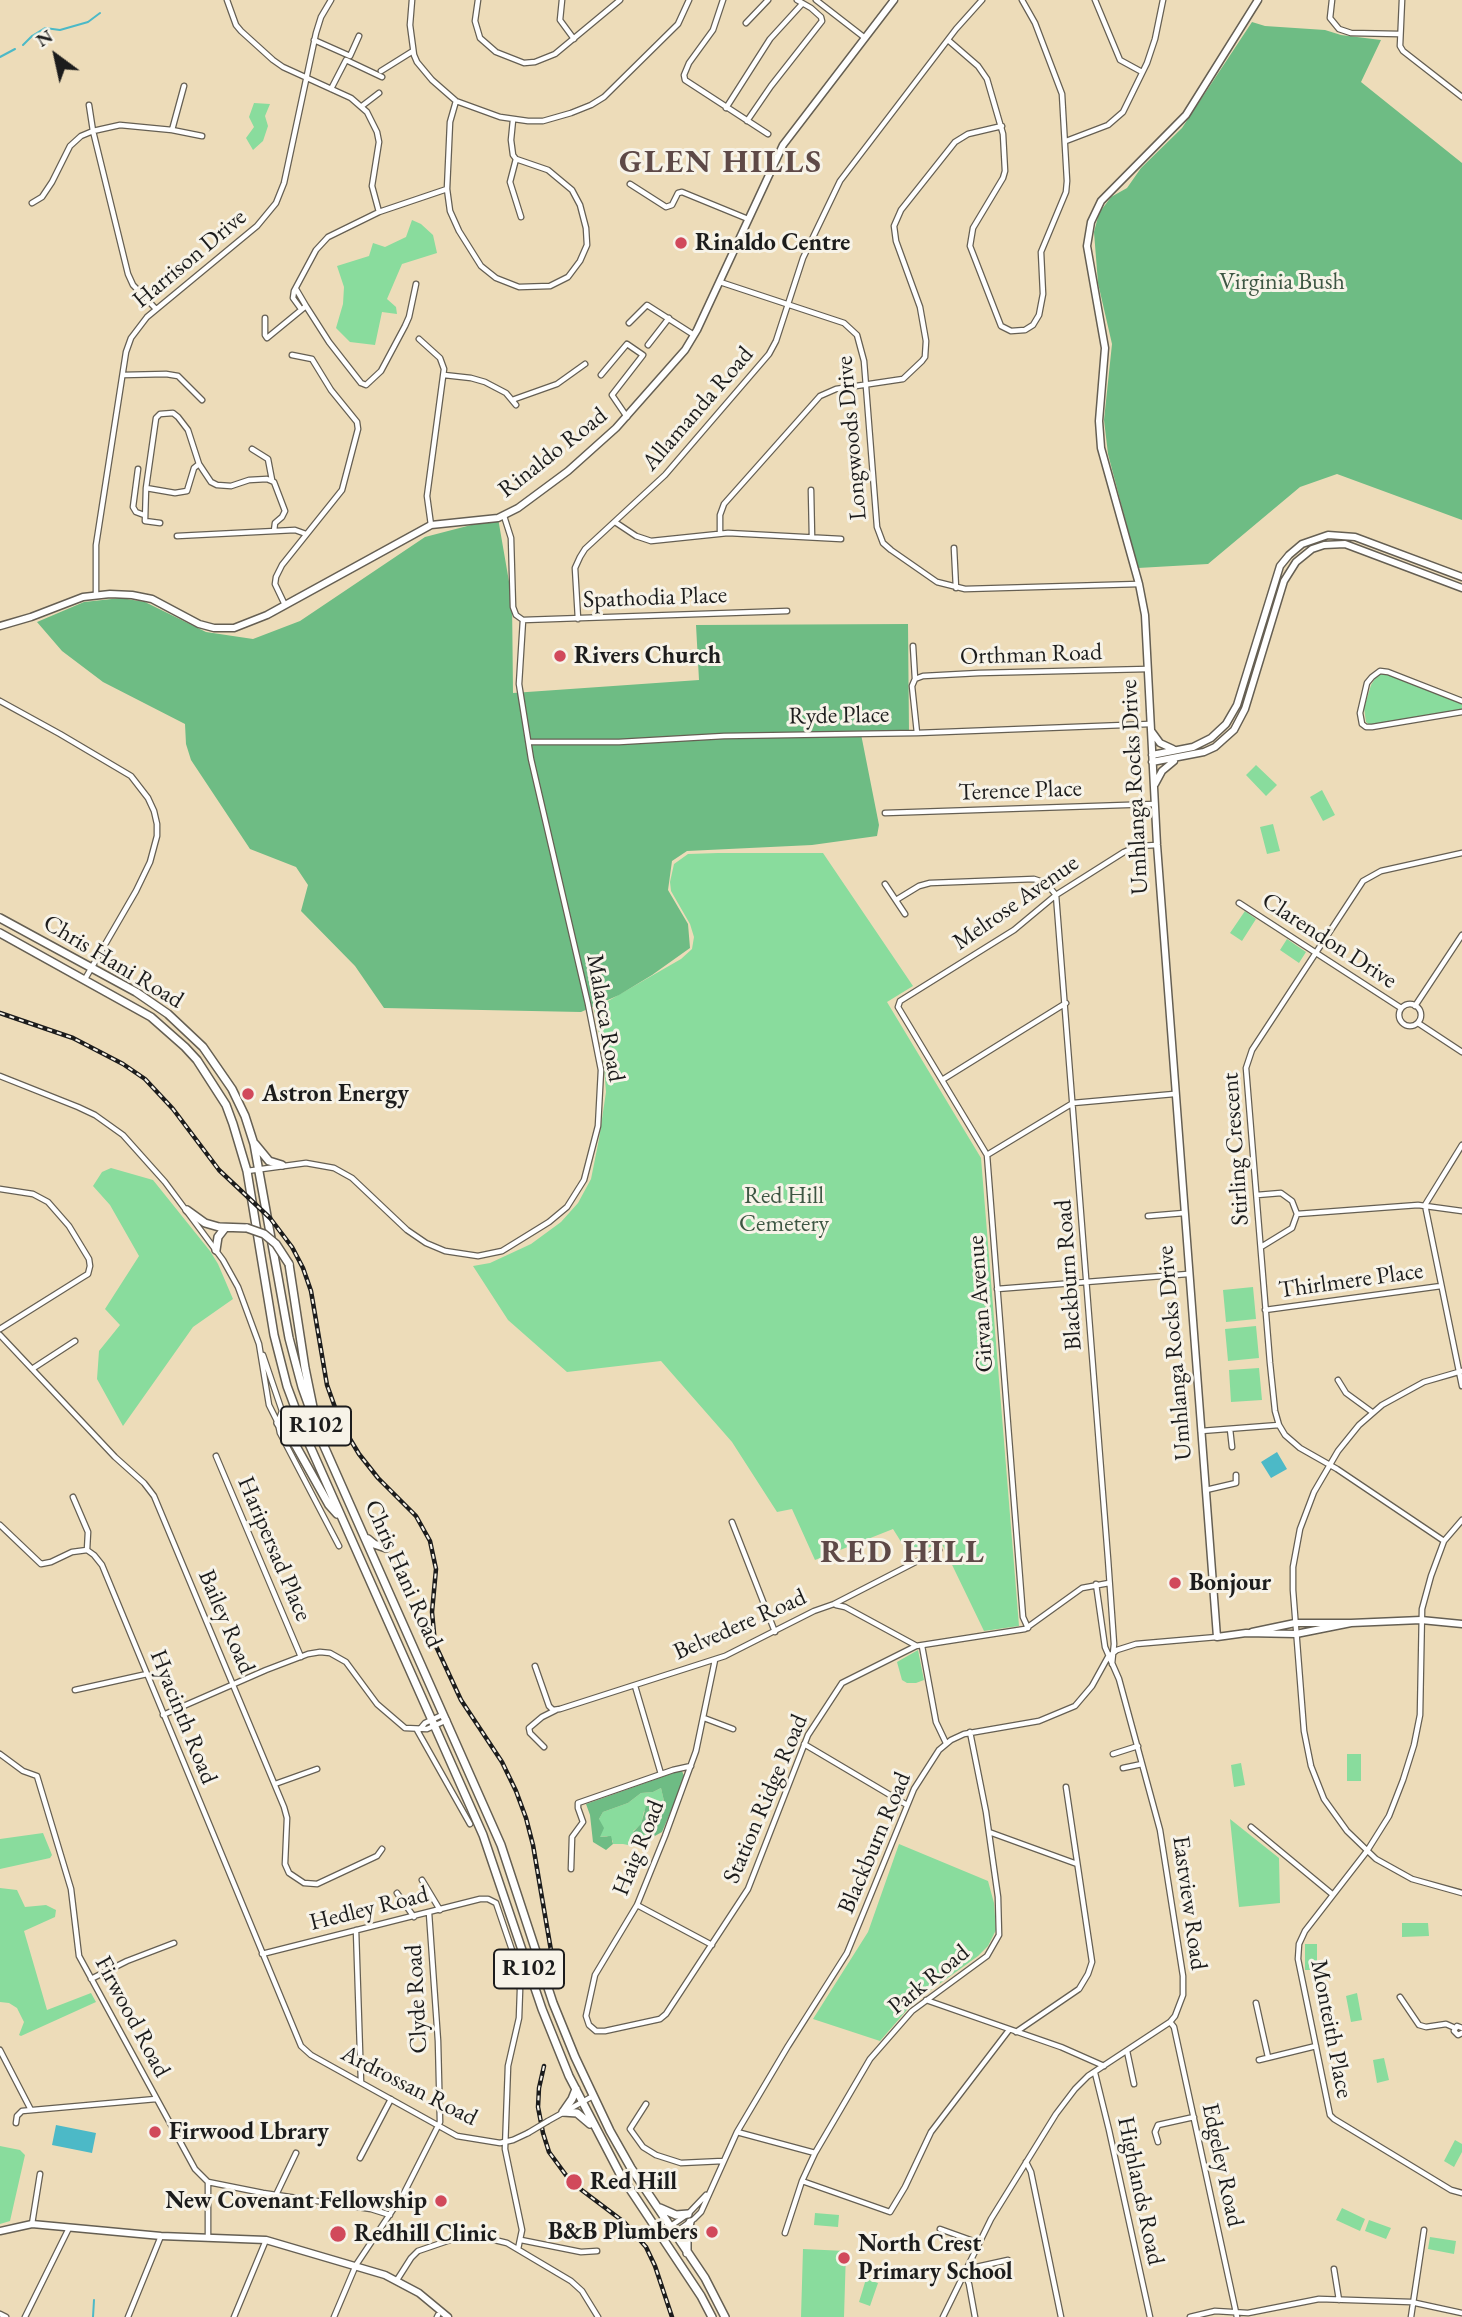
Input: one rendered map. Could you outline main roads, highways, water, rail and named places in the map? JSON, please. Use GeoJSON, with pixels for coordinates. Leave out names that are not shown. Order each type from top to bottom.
{"type":"FeatureCollection","features":[{"type":"Feature","properties":{"kind":"main road","name":"Chris Hani Road"},"geometry":{"type":"LineString","coordinates":[[0,918],[153,1003],[187,1030],[203,1047],[232,1089],[254,1144],[289,1338],[302,1387],[316,1425],[501,1845],[553,2003],[593,2096],[631,2168],[705,2278],[725,2317]]}},
{"type":"Feature","properties":{"kind":"main road","name":"Chris Hani Road"},"geometry":{"type":"LineString","coordinates":[[0,933],[152,1017],[197,1060],[226,1105],[247,1171],[272,1325],[284,1374],[310,1446],[491,1853],[542,2009],[576,2090],[620,2175],[701,2296],[712,2317]]}},
{"type":"Feature","properties":{"kind":"main road"},"geometry":{"type":"LineString","coordinates":[[254,1144],[269,1161],[282,1165]]}},
{"type":"Feature","properties":{"kind":"main road"},"geometry":{"type":"LineString","coordinates":[[187,1210],[205,1223],[225,1228],[247,1228],[264,1234],[276,1244],[289,1264],[316,1425]]}},
{"type":"Feature","properties":{"kind":"main road"},"geometry":{"type":"LineString","coordinates":[[216,1250],[218,1237],[225,1228]]}},
{"type":"Feature","properties":{"kind":"main road"},"geometry":{"type":"LineString","coordinates":[[278,1423],[300,1452],[329,1505],[344,1522]]}},
{"type":"Feature","properties":{"kind":"main road"},"geometry":{"type":"LineString","coordinates":[[365,1536],[374,1544],[386,1548]]}},
{"type":"Feature","properties":{"kind":"main road"},"geometry":{"type":"LineString","coordinates":[[576,2090],[563,2112],[577,2113],[596,2130]]}},
{"type":"Feature","properties":{"kind":"main road"},"geometry":{"type":"LineString","coordinates":[[656,2206],[689,2218],[687,2253]]}},
{"type":"Feature","properties":{"kind":"water"},"geometry":{"type":"Polygon","coordinates":[[[1277,1452],[1287,1469],[1271,1478],[1261,1462],[1277,1452]]]}},
{"type":"Feature","properties":{"kind":"water"},"geometry":{"type":"Polygon","coordinates":[[[56,2125],[96,2133],[92,2153],[52,2145],[56,2125]]]}},
{"type":"Feature","properties":{"kind":"waterway"},"geometry":{"type":"LineString","coordinates":[[23,45],[45,28],[60,30],[88,22],[100,13]]}},
{"type":"Feature","properties":{"kind":"waterway"},"geometry":{"type":"LineString","coordinates":[[0,57],[15,49]]}},
{"type":"Feature","properties":{"kind":"waterway"},"geometry":{"type":"LineString","coordinates":[[93,2317],[94,2300]]}},
{"type":"Feature","properties":{"kind":"railway"},"geometry":{"type":"LineString","coordinates":[[0,1013],[73,1038],[123,1064],[145,1079],[173,1109],[219,1170],[270,1218],[292,1247],[311,1291],[327,1385],[341,1424],[359,1454],[378,1478],[416,1516],[430,1541],[436,1569],[432,1612],[435,1644],[461,1700],[502,1762],[526,1818],[554,1968]]}},
{"type":"Feature","properties":{"kind":"railway"},"geometry":{"type":"LineString","coordinates":[[544,2066],[538,2107],[549,2152],[571,2182],[624,2222],[646,2247],[672,2317]]}},
{"type":"Feature","properties":{"kind":"place","name":"Rinaldo Centre"},"geometry":{"type":"Point","coordinates":[681,243]}},
{"type":"Feature","properties":{"kind":"place","name":"Rivers Church"},"geometry":{"type":"Point","coordinates":[560,656]}},
{"type":"Feature","properties":{"kind":"place","name":"Astron Energy"},"geometry":{"type":"Point","coordinates":[248,1094]}},
{"type":"Feature","properties":{"kind":"place","name":"Bonjour"},"geometry":{"type":"Point","coordinates":[1175,1583]}},
{"type":"Feature","properties":{"kind":"place","name":"Firwood Lbrary"},"geometry":{"type":"Point","coordinates":[155,2132]}},
{"type":"Feature","properties":{"kind":"place","name":"Red Hill"},"geometry":{"type":"Point","coordinates":[574,2182]}},
{"type":"Feature","properties":{"kind":"place","name":"New Covenant Fellowship"},"geometry":{"type":"Point","coordinates":[441,2201]}},
{"type":"Feature","properties":{"kind":"place","name":"B&B Plumbers"},"geometry":{"type":"Point","coordinates":[712,2232]}},
{"type":"Feature","properties":{"kind":"place","name":"Redhill Clinic"},"geometry":{"type":"Point","coordinates":[338,2234]}},
{"type":"Feature","properties":{"kind":"place","name":"North Crest Primary School"},"geometry":{"type":"Point","coordinates":[844,2258]}},
{"type":"Feature","properties":{"kind":"district","name":"GLEN HILLS"},"geometry":{"type":"Point","coordinates":[721,163]}},
{"type":"Feature","properties":{"kind":"district","name":"RED HILL"},"geometry":{"type":"Point","coordinates":[903,1553]}},
{"type":"Feature","properties":{"kind":"park label","name":"Virginia Bush"},"geometry":{"type":"Point","coordinates":[1282,282]}},
{"type":"Feature","properties":{"kind":"park label","name":"Red Hill Cemetery"},"geometry":{"type":"Point","coordinates":[784,1210]}}]}
